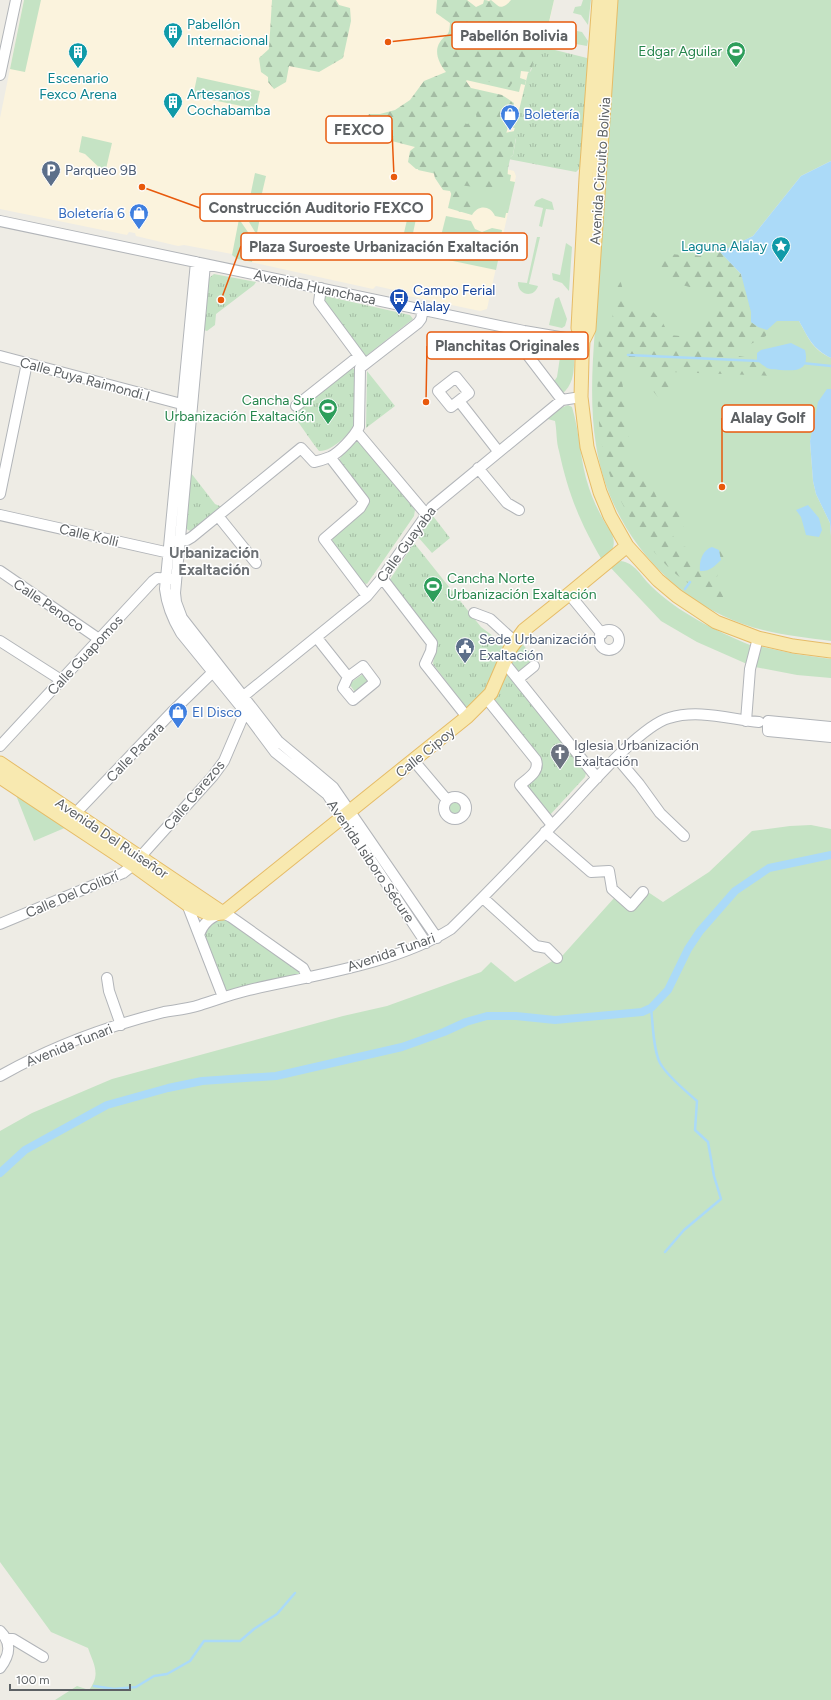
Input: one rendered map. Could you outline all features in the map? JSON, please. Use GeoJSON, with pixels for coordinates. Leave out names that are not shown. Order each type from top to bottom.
{"type":"FeatureCollection","features":[{"type":"Feature","properties":{"kind":"main road","name":"Avenida Circuito Bolivia"},"geometry":{"type":"LineString","coordinates":[[599,0],[586,178],[578,328],[583,341],[581,397],[586,447],[592,469],[610,516],[627,546],[658,580],[697,610],[716,622],[758,638],[793,646],[831,651]]}},
{"type":"Feature","properties":{"kind":"main road","name":"Avenida Circuito Bolivia"},"geometry":{"type":"LineString","coordinates":[[583,341],[589,329],[611,0]]}},
{"type":"Feature","properties":{"kind":"main road","name":"Calle Cipoy"},"geometry":{"type":"LineString","coordinates":[[223,913],[414,761],[487,699],[494,689],[504,662],[514,642],[524,630],[627,546]]}},
{"type":"Feature","properties":{"kind":"main road","name":"Avenida Del Ruiseñor"},"geometry":{"type":"LineString","coordinates":[[0,763],[72,817],[137,861],[223,913]]}},
{"type":"Feature","properties":{"kind":"main road","name":"Avenida Del Ruiseñor"},"geometry":{"type":"LineString","coordinates":[[0,777],[72,817]]}},
{"type":"Feature","properties":{"kind":"main road","name":"Avenida Del Ruiseñor"},"geometry":{"type":"LineString","coordinates":[[137,861],[187,904],[209,914],[223,913]]}},
{"type":"Feature","properties":{"kind":"street"},"geometry":{"type":"LineString","coordinates":[[0,75],[16,0]]}},
{"type":"Feature","properties":{"kind":"street","name":"Avenida Huanchaca"},"geometry":{"type":"LineString","coordinates":[[0,221],[524,331],[583,341]]}},
{"type":"Feature","properties":{"kind":"street","name":"Avenida Isiboro Sécure"},"geometry":{"type":"LineString","coordinates":[[201,263],[171,579],[176,602],[182,618],[216,669],[249,710],[275,752],[327,794],[347,814],[437,938]]}},
{"type":"Feature","properties":{"kind":"street"},"geometry":{"type":"LineString","coordinates":[[321,288],[319,302],[362,360]]}},
{"type":"Feature","properties":{"kind":"street"},"geometry":{"type":"LineString","coordinates":[[296,406],[418,323],[421,319],[423,309]]}},
{"type":"Feature","properties":{"kind":"street"},"geometry":{"type":"LineString","coordinates":[[524,331],[521,341],[523,349],[562,400]]}},
{"type":"Feature","properties":{"kind":"street","name":"Calle Puya Raimondi I"},"geometry":{"type":"LineString","coordinates":[[0,356],[188,406]]}},
{"type":"Feature","properties":{"kind":"street"},"geometry":{"type":"LineString","coordinates":[[175,541],[192,537],[300,448],[314,462],[330,457],[357,432],[360,420],[360,368],[362,360]]}},
{"type":"Feature","properties":{"kind":"street"},"geometry":{"type":"LineString","coordinates":[[0,494],[27,363]]}},
{"type":"Feature","properties":{"kind":"street","name":"Calle Guayaba"},"geometry":{"type":"LineString","coordinates":[[240,699],[367,596],[382,578],[432,507],[498,451],[562,400],[581,397]]}},
{"type":"Feature","properties":{"kind":"street"},"geometry":{"type":"LineString","coordinates":[[459,401],[498,451]]}},
{"type":"Feature","properties":{"kind":"street"},"geometry":{"type":"LineString","coordinates":[[357,432],[426,514]]}},
{"type":"Feature","properties":{"kind":"street"},"geometry":{"type":"LineString","coordinates":[[330,457],[364,501],[360,508],[324,539],[367,596]]}},
{"type":"Feature","properties":{"kind":"street"},"geometry":{"type":"LineString","coordinates":[[478,468],[507,503],[519,510]]}},
{"type":"Feature","properties":{"kind":"street","name":"Calle Kolli"},"geometry":{"type":"LineString","coordinates":[[0,515],[174,554]]}},
{"type":"Feature","properties":{"kind":"street"},"geometry":{"type":"LineString","coordinates":[[218,516],[256,563]]}},
{"type":"Feature","properties":{"kind":"street","name":"Calle Penoco"},"geometry":{"type":"LineString","coordinates":[[0,571],[99,639]]}},
{"type":"Feature","properties":{"kind":"street","name":"Calle Guapomos"},"geometry":{"type":"LineString","coordinates":[[0,746],[153,581],[157,578],[171,579]]}},
{"type":"Feature","properties":{"kind":"street"},"geometry":{"type":"LineString","coordinates":[[382,578],[432,643],[431,651],[425,664],[467,717]]}},
{"type":"Feature","properties":{"kind":"street"},"geometry":{"type":"LineString","coordinates":[[569,594],[602,634]]}},
{"type":"Feature","properties":{"kind":"street"},"geometry":{"type":"LineString","coordinates":[[474,613],[490,619],[514,642]]}},
{"type":"Feature","properties":{"kind":"street"},"geometry":{"type":"LineString","coordinates":[[317,638],[348,677]]}},
{"type":"Feature","properties":{"kind":"street"},"geometry":{"type":"LineString","coordinates":[[746,721],[750,669],[758,638]]}},
{"type":"Feature","properties":{"kind":"street"},"geometry":{"type":"LineString","coordinates":[[0,641],[61,680]]}},
{"type":"Feature","properties":{"kind":"street"},"geometry":{"type":"LineString","coordinates":[[504,662],[597,778]]}},
{"type":"Feature","properties":{"kind":"street"},"geometry":{"type":"LineString","coordinates":[[518,679],[534,666]]}},
{"type":"Feature","properties":{"kind":"street","name":"Calle Pacara"},"geometry":{"type":"LineString","coordinates":[[72,817],[216,669]]}},
{"type":"Feature","properties":{"kind":"street"},"geometry":{"type":"LineString","coordinates":[[487,699],[536,760],[537,764],[535,772],[520,785],[549,829],[591,872],[609,871],[612,889],[631,906],[643,892]]}},
{"type":"Feature","properties":{"kind":"street","name":"Calle Cerezos"},"geometry":{"type":"LineString","coordinates":[[137,861],[213,776],[224,760],[242,718],[249,710]]}},
{"type":"Feature","properties":{"kind":"street","name":"Avenida Tunari"},"geometry":{"type":"LineString","coordinates":[[0,1076],[73,1041],[121,1025],[164,1012],[199,1005],[247,990],[308,978],[368,963],[437,938],[451,929],[483,898],[597,778],[652,726],[667,718],[696,714],[759,722]]}},
{"type":"Feature","properties":{"kind":"street"},"geometry":{"type":"LineString","coordinates":[[831,727],[768,722],[768,731],[831,736]]}},
{"type":"Feature","properties":{"kind":"street"},"geometry":{"type":"LineString","coordinates":[[617,758],[639,784],[660,813],[684,836]]}},
{"type":"Feature","properties":{"kind":"street"},"geometry":{"type":"LineString","coordinates":[[414,761],[447,800]]}},
{"type":"Feature","properties":{"kind":"street","name":"Avenida Isiboro Sécure"},"geometry":{"type":"LineString","coordinates":[[347,814],[426,943]]}},
{"type":"Feature","properties":{"kind":"street","name":"Calle Del Colibrí"},"geometry":{"type":"LineString","coordinates":[[0,924],[123,873],[137,861]]}},
{"type":"Feature","properties":{"kind":"street"},"geometry":{"type":"LineString","coordinates":[[483,898],[536,946],[547,948],[557,958]]}},
{"type":"Feature","properties":{"kind":"street"},"geometry":{"type":"LineString","coordinates":[[187,904],[223,998]]}},
{"type":"Feature","properties":{"kind":"street","name":"Calle Cipoy"},"geometry":{"type":"LineString","coordinates":[[199,935],[206,922],[215,915],[223,913]]}},
{"type":"Feature","properties":{"kind":"street","name":"Avenida Del Ruiseñor"},"geometry":{"type":"LineString","coordinates":[[223,913],[232,917],[303,968],[308,978]]}},
{"type":"Feature","properties":{"kind":"street"},"geometry":{"type":"LineString","coordinates":[[107,978],[109,990],[121,1025]]}},
{"type":"Feature","properties":{"kind":"street"},"geometry":{"type":"LineString","coordinates":[[2,1662],[4,1640],[13,1639],[43,1657]]}},
{"type":"Feature","properties":{"kind":"shaded area","name":"Campo Ferial Alalay"},"geometry":{"type":"Polygon","coordinates":[[[24,0],[554,0],[546,38],[532,37],[531,44],[536,47],[528,73],[510,157],[506,169],[514,171],[516,176],[487,309],[480,311],[404,295],[403,292],[376,286],[373,289],[237,259],[232,254],[184,245],[178,246],[136,236],[135,233],[129,232],[127,235],[0,209],[0,118],[24,0]]]}},
{"type":"Feature","properties":{"kind":"green space"},"geometry":{"type":"Polygon","coordinates":[[[24,0],[41,0],[25,72],[10,69],[24,0]]]}},
{"type":"Feature","properties":{"kind":"green space"},"geometry":{"type":"Polygon","coordinates":[[[272,0],[336,0],[339,5],[350,8],[351,21],[343,58],[319,72],[289,66],[286,82],[274,89],[268,82],[268,77],[261,72],[259,58],[269,49],[272,0]]]}},
{"type":"Feature","properties":{"kind":"green space"},"geometry":{"type":"Polygon","coordinates":[[[437,0],[467,0],[476,7],[491,0],[510,16],[516,16],[526,22],[528,28],[527,35],[539,47],[535,66],[528,70],[521,69],[509,88],[470,76],[466,81],[471,88],[502,95],[514,103],[513,110],[503,124],[504,133],[515,131],[515,138],[508,168],[507,184],[489,189],[459,185],[477,201],[469,211],[459,212],[450,191],[443,190],[435,178],[433,170],[416,169],[408,162],[410,151],[415,147],[384,139],[365,123],[369,114],[380,114],[395,110],[410,100],[424,81],[446,72],[438,58],[437,50],[440,42],[448,33],[450,23],[436,13],[437,0]],[[488,37],[479,43],[481,49],[492,52],[504,47],[505,42],[488,37]],[[455,105],[439,108],[440,119],[452,118],[467,124],[473,122],[477,123],[476,114],[464,107],[455,105]]]}},
{"type":"Feature","properties":{"kind":"green space"},"geometry":{"type":"Polygon","coordinates":[[[484,0],[500,7],[507,4],[511,0],[554,0],[548,26],[540,24],[534,28],[532,37],[478,25],[484,0]]]}},
{"type":"Feature","properties":{"kind":"green space"},"geometry":{"type":"Polygon","coordinates":[[[583,0],[591,0],[588,25],[581,15],[573,13],[575,7],[581,6],[583,0]]]}},
{"type":"Feature","properties":{"kind":"green space"},"geometry":{"type":"Polygon","coordinates":[[[617,0],[831,0],[831,161],[801,176],[753,236],[721,252],[777,321],[799,321],[815,347],[831,358],[831,389],[827,390],[810,441],[813,481],[816,494],[830,523],[831,641],[786,635],[743,624],[715,612],[689,596],[666,577],[645,554],[627,530],[613,503],[603,475],[593,424],[592,381],[617,0]]]}},
{"type":"Feature","properties":{"kind":"green space"},"geometry":{"type":"Polygon","coordinates":[[[577,31],[582,32],[588,41],[587,46],[549,39],[549,35],[575,41],[577,31]]]}},
{"type":"Feature","properties":{"kind":"green space"},"geometry":{"type":"Polygon","coordinates":[[[476,32],[536,49],[530,72],[521,71],[520,78],[526,80],[525,85],[521,84],[519,92],[466,80],[476,32]]]}},
{"type":"Feature","properties":{"kind":"green space"},"geometry":{"type":"Polygon","coordinates":[[[535,45],[587,58],[589,60],[580,168],[576,172],[508,159],[513,155],[516,139],[513,135],[528,73],[531,71],[536,49],[535,45]]]}},
{"type":"Feature","properties":{"kind":"green space"},"geometry":{"type":"Polygon","coordinates":[[[197,77],[260,91],[256,109],[193,96],[197,77]]]}},
{"type":"Feature","properties":{"kind":"green space"},"geometry":{"type":"Polygon","coordinates":[[[430,95],[514,113],[512,121],[517,122],[515,128],[508,127],[506,134],[516,137],[513,155],[510,157],[422,146],[430,95]]]}},
{"type":"Feature","properties":{"kind":"green space"},"geometry":{"type":"Polygon","coordinates":[[[82,136],[112,143],[105,173],[85,154],[79,152],[82,136]]]}},
{"type":"Feature","properties":{"kind":"green space"},"geometry":{"type":"Polygon","coordinates":[[[422,153],[511,175],[510,181],[515,182],[508,213],[506,213],[505,218],[495,216],[493,212],[487,208],[477,209],[472,215],[448,208],[455,178],[418,170],[422,153]]]}},
{"type":"Feature","properties":{"kind":"green space"},"geometry":{"type":"Polygon","coordinates":[[[255,173],[266,176],[259,206],[262,207],[257,233],[249,222],[258,216],[249,202],[255,173]]]}},
{"type":"Feature","properties":{"kind":"green space"},"geometry":{"type":"Polygon","coordinates":[[[542,198],[552,202],[554,210],[546,209],[542,227],[539,226],[543,208],[534,206],[536,201],[542,198]]]}},
{"type":"Feature","properties":{"kind":"green space"},"geometry":{"type":"Polygon","coordinates":[[[410,207],[418,209],[412,238],[439,244],[446,216],[471,221],[475,229],[482,232],[492,228],[502,230],[501,237],[503,237],[496,270],[400,250],[410,207]]]}},
{"type":"Feature","properties":{"kind":"green space"},"geometry":{"type":"Polygon","coordinates":[[[239,219],[252,238],[256,239],[252,262],[237,259],[232,255],[239,219]]]}},
{"type":"Feature","properties":{"kind":"green space"},"geometry":{"type":"Polygon","coordinates":[[[537,237],[540,237],[529,284],[538,286],[533,293],[526,294],[520,290],[518,282],[527,283],[537,237]]]}},
{"type":"Feature","properties":{"kind":"green space"},"geometry":{"type":"Polygon","coordinates":[[[566,243],[572,247],[569,291],[562,283],[553,280],[552,273],[560,275],[566,243]]]}},
{"type":"Feature","properties":{"kind":"green space"},"geometry":{"type":"Polygon","coordinates":[[[720,252],[741,274],[751,312],[751,322],[758,327],[767,330],[766,336],[745,347],[733,347],[731,355],[752,358],[771,353],[780,366],[776,376],[671,372],[670,398],[661,401],[650,387],[643,371],[633,368],[622,370],[622,381],[625,400],[626,432],[631,440],[628,450],[628,462],[651,485],[657,498],[675,502],[678,506],[682,513],[684,522],[683,530],[674,527],[673,536],[679,546],[686,547],[692,554],[691,561],[701,566],[711,557],[717,546],[725,549],[728,559],[721,560],[716,581],[727,605],[695,588],[672,570],[659,558],[636,528],[618,496],[611,479],[602,448],[598,416],[599,336],[612,324],[616,274],[621,283],[626,300],[639,307],[652,311],[662,321],[669,335],[680,336],[713,316],[715,304],[703,291],[672,282],[661,269],[662,259],[672,254],[690,255],[720,252]]]}},
{"type":"Feature","properties":{"kind":"green space"},"geometry":{"type":"Polygon","coordinates":[[[214,274],[256,282],[216,314],[215,325],[207,331],[204,330],[209,278],[214,274]]]}},
{"type":"Feature","properties":{"kind":"green space"},"geometry":{"type":"Polygon","coordinates":[[[325,296],[410,315],[413,319],[366,356],[364,356],[322,300],[322,297],[325,296]]]}},
{"type":"Feature","properties":{"kind":"green space"},"geometry":{"type":"Polygon","coordinates":[[[559,297],[567,319],[565,326],[562,328],[549,325],[555,299],[559,297]]]}},
{"type":"Feature","properties":{"kind":"green space"},"geometry":{"type":"Polygon","coordinates":[[[562,344],[573,350],[574,362],[571,381],[567,389],[562,394],[552,381],[557,377],[562,344]]]}},
{"type":"Feature","properties":{"kind":"green space"},"geometry":{"type":"Polygon","coordinates":[[[351,368],[356,370],[355,424],[340,442],[329,449],[319,451],[292,414],[351,368]]]}},
{"type":"Feature","properties":{"kind":"green space"},"geometry":{"type":"Polygon","coordinates":[[[367,371],[395,406],[366,428],[367,371]]]}},
{"type":"Feature","properties":{"kind":"green space"},"geometry":{"type":"Polygon","coordinates":[[[568,405],[572,407],[575,417],[586,478],[592,497],[604,521],[611,531],[614,541],[613,548],[610,553],[602,560],[581,520],[566,481],[558,447],[555,421],[544,418],[554,411],[568,405]]]}},
{"type":"Feature","properties":{"kind":"green space"},"geometry":{"type":"Polygon","coordinates":[[[359,440],[415,510],[414,516],[367,584],[364,583],[332,542],[333,537],[368,506],[368,503],[339,460],[346,449],[359,440]]]}},
{"type":"Feature","properties":{"kind":"green space"},"geometry":{"type":"Polygon","coordinates":[[[191,473],[215,504],[222,507],[191,531],[185,527],[191,473]]]}},
{"type":"Feature","properties":{"kind":"green space"},"geometry":{"type":"Polygon","coordinates":[[[433,516],[450,538],[432,553],[418,537],[433,516]]]}},
{"type":"Feature","properties":{"kind":"green space"},"geometry":{"type":"Polygon","coordinates":[[[414,543],[481,627],[506,646],[489,688],[468,710],[433,664],[436,644],[389,581],[414,543]]]}},
{"type":"Feature","properties":{"kind":"green space"},"geometry":{"type":"Polygon","coordinates":[[[621,561],[630,564],[638,570],[651,586],[685,613],[710,627],[750,645],[747,664],[697,642],[661,621],[609,566],[621,561]]]}},
{"type":"Feature","properties":{"kind":"green space"},"geometry":{"type":"Polygon","coordinates":[[[519,640],[536,660],[518,672],[510,663],[519,640]]]}},
{"type":"Feature","properties":{"kind":"green space"},"geometry":{"type":"Polygon","coordinates":[[[759,646],[795,654],[831,659],[831,678],[797,675],[755,667],[759,646]]]}},
{"type":"Feature","properties":{"kind":"green space"},"geometry":{"type":"Polygon","coordinates":[[[507,672],[586,773],[585,777],[549,816],[525,785],[539,772],[491,698],[507,672]]]}},
{"type":"Feature","properties":{"kind":"green space"},"geometry":{"type":"Polygon","coordinates":[[[363,674],[368,681],[357,692],[355,692],[350,683],[363,674]]]}},
{"type":"Feature","properties":{"kind":"green space"},"geometry":{"type":"Polygon","coordinates":[[[14,790],[67,827],[34,841],[14,790]]]}},
{"type":"Feature","properties":{"kind":"green space"},"geometry":{"type":"Polygon","coordinates":[[[455,800],[462,805],[463,808],[458,815],[455,816],[448,811],[447,808],[452,801],[455,800]]]}},
{"type":"Feature","properties":{"kind":"green space"},"geometry":{"type":"Polygon","coordinates":[[[811,825],[831,829],[831,1700],[55,1700],[77,1686],[89,1690],[93,1684],[96,1674],[88,1648],[51,1632],[0,1562],[0,1131],[32,1113],[112,1079],[343,1016],[387,1006],[481,972],[491,962],[515,982],[563,955],[615,897],[630,910],[648,892],[663,902],[709,872],[752,831],[811,825]]]}},
{"type":"Feature","properties":{"kind":"green space"},"geometry":{"type":"Polygon","coordinates":[[[224,919],[229,919],[301,971],[299,976],[227,992],[224,990],[204,939],[206,931],[210,926],[224,919]]]}},
{"type":"Feature","properties":{"kind":"water","name":"Laguna Alalay"},"geometry":{"type":"Polygon","coordinates":[[[831,161],[831,358],[815,347],[799,321],[777,321],[767,330],[758,327],[751,322],[751,312],[741,274],[720,252],[753,236],[801,176],[831,161]]]}},
{"type":"Feature","properties":{"kind":"water"},"geometry":{"type":"Polygon","coordinates":[[[791,343],[805,350],[806,357],[804,366],[796,370],[770,369],[757,361],[757,353],[761,350],[791,343]]]}},
{"type":"Feature","properties":{"kind":"water"},"geometry":{"type":"Polygon","coordinates":[[[827,389],[831,389],[831,536],[830,523],[816,494],[813,481],[810,441],[818,402],[827,389]]]}},
{"type":"Feature","properties":{"kind":"water"},"geometry":{"type":"Polygon","coordinates":[[[808,505],[819,518],[822,530],[819,537],[806,535],[801,517],[796,510],[808,505]]]}},
{"type":"Feature","properties":{"kind":"water"},"geometry":{"type":"Polygon","coordinates":[[[712,547],[719,550],[721,560],[709,570],[700,571],[702,557],[706,551],[712,547]]]}},
{"type":"Feature","properties":{"kind":"waterway"},"geometry":{"type":"LineString","coordinates":[[628,355],[759,361]]}},
{"type":"Feature","properties":{"kind":"waterway"},"geometry":{"type":"LineString","coordinates":[[802,363],[831,366]]}},
{"type":"Feature","properties":{"kind":"waterway"},"geometry":{"type":"LineString","coordinates":[[685,589],[690,582]]}},
{"type":"Feature","properties":{"kind":"waterway"},"geometry":{"type":"LineString","coordinates":[[0,1173],[25,1150],[107,1105],[168,1088],[202,1081],[276,1076],[402,1047],[444,1032],[466,1022],[487,1016],[516,1016],[555,1020],[642,1012],[651,1008],[668,990],[688,949],[700,931],[735,891],[769,868],[831,855]]}},
{"type":"Feature","properties":{"kind":"waterway"},"geometry":{"type":"LineString","coordinates":[[651,1008],[655,1044],[660,1063],[672,1078],[697,1101],[695,1130],[708,1142],[714,1176],[721,1199],[684,1230],[665,1252]]}},
{"type":"Feature","properties":{"kind":"waterway"},"geometry":{"type":"LineString","coordinates":[[94,1686],[114,1689],[136,1687],[154,1676],[167,1674],[190,1661],[204,1641],[240,1641],[254,1629],[277,1614],[295,1593]]}},
{"type":"Feature","properties":{"kind":"place","name":"Pabellón Bolivia"},"geometry":{"type":"Point","coordinates":[388,42]}},
{"type":"Feature","properties":{"kind":"place","name":"Pabellón Internacional"},"geometry":{"type":"Point","coordinates":[173,49]}},
{"type":"Feature","properties":{"kind":"place","name":"Edgar Aguilar"},"geometry":{"type":"Point","coordinates":[736,68]}},
{"type":"Feature","properties":{"kind":"place","name":"Escenario Fexco Arena"},"geometry":{"type":"Point","coordinates":[78,69]}},
{"type":"Feature","properties":{"kind":"place","name":"Artesanos Cochabamba"},"geometry":{"type":"Point","coordinates":[173,119]}},
{"type":"Feature","properties":{"kind":"place","name":"Boletería"},"geometry":{"type":"Point","coordinates":[510,131]}},
{"type":"Feature","properties":{"kind":"place","name":"FEXCO"},"geometry":{"type":"Point","coordinates":[394,177]}},
{"type":"Feature","properties":{"kind":"place","name":"Parqueo 9B"},"geometry":{"type":"Point","coordinates":[51,187]}},
{"type":"Feature","properties":{"kind":"place","name":"Construcción Auditorio FEXCO"},"geometry":{"type":"Point","coordinates":[142,187]}},
{"type":"Feature","properties":{"kind":"place","name":"Boletería 6"},"geometry":{"type":"Point","coordinates":[139,230]}},
{"type":"Feature","properties":{"kind":"place","name":"Laguna Alalay"},"geometry":{"type":"Point","coordinates":[781,263]}},
{"type":"Feature","properties":{"kind":"place","name":"Plaza Suroeste Urbanización Exaltación"},"geometry":{"type":"Point","coordinates":[221,300]}},
{"type":"Feature","properties":{"kind":"place","name":"Campo Ferial Alalay"},"geometry":{"type":"Point","coordinates":[399,315]}},
{"type":"Feature","properties":{"kind":"place","name":"Planchitas Originales"},"geometry":{"type":"Point","coordinates":[426,402]}},
{"type":"Feature","properties":{"kind":"place","name":"Cancha Sur Urbanización Exaltación"},"geometry":{"type":"Point","coordinates":[328,425]}},
{"type":"Feature","properties":{"kind":"place","name":"Alalay Golf"},"geometry":{"type":"Point","coordinates":[722,487]}},
{"type":"Feature","properties":{"kind":"place","name":"Cancha Norte Urbanización Exaltación"},"geometry":{"type":"Point","coordinates":[433,603]}},
{"type":"Feature","properties":{"kind":"place","name":"Sede Urbanización Exaltación"},"geometry":{"type":"Point","coordinates":[465,664]}},
{"type":"Feature","properties":{"kind":"place","name":"El Disco"},"geometry":{"type":"Point","coordinates":[178,729]}},
{"type":"Feature","properties":{"kind":"place","name":"Iglesia Urbanización Exaltación"},"geometry":{"type":"Point","coordinates":[560,770]}},
{"type":"Feature","properties":{"kind":"district","name":"Urbanización Exaltación"},"geometry":{"type":"Point","coordinates":[214,562]}}]}
